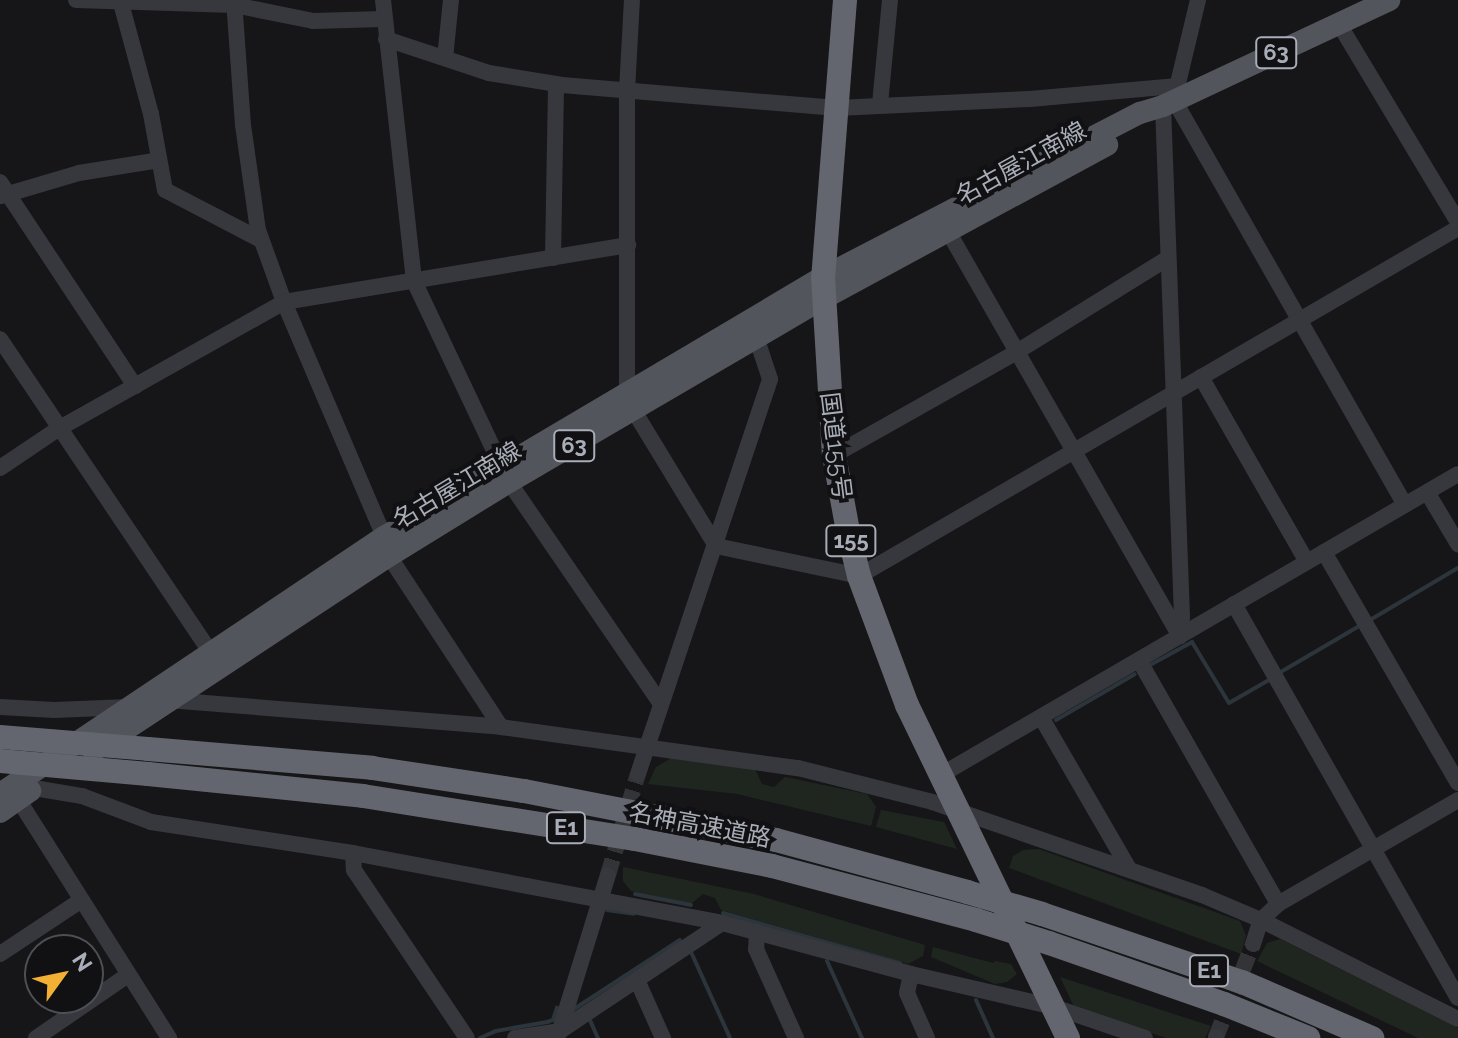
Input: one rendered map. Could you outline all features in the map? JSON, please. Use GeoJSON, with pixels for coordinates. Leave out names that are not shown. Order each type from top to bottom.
{"type":"FeatureCollection","features":[{"type":"Feature","properties":{"kind":"highway","name":"国道155号"},"geometry":{"type":"LineString","coordinates":[[845,0],[823,288],[834,455],[859,576],[907,705],[939,776],[961,814],[1068,1038]]}},
{"type":"Feature","properties":{"kind":"highway","name":"名神高速道路"},"geometry":{"type":"LineString","coordinates":[[0,737],[372,768],[524,791],[776,840],[1042,914],[1242,982],[1372,1038]]}},
{"type":"Feature","properties":{"kind":"highway","name":"名神高速道路"},"geometry":{"type":"LineString","coordinates":[[0,761],[363,796],[635,839],[772,866],[976,920],[1049,943],[1224,1004],[1308,1038]]}},
{"type":"Feature","properties":{"kind":"main road","name":"名古屋江南線"},"geometry":{"type":"LineString","coordinates":[[13,798],[126,708],[210,652],[979,193],[1171,97],[1389,0]]}},
{"type":"Feature","properties":{"kind":"main road","name":"名古屋江南線"},"geometry":{"type":"LineString","coordinates":[[630,401],[757,340],[823,288],[949,233],[1144,125],[1171,97]]}},
{"type":"Feature","properties":{"kind":"main road","name":"名古屋江南線"},"geometry":{"type":"LineString","coordinates":[[13,798],[172,699],[386,547]]}},
{"type":"Feature","properties":{"kind":"street"},"geometry":{"type":"LineString","coordinates":[[76,0],[121,3],[234,2],[313,21],[383,19]]}},
{"type":"Feature","properties":{"kind":"street"},"geometry":{"type":"LineString","coordinates":[[383,0],[414,281],[504,474],[661,704]]}},
{"type":"Feature","properties":{"kind":"street"},"geometry":{"type":"LineString","coordinates":[[445,58],[451,0]]}},
{"type":"Feature","properties":{"kind":"street"},"geometry":{"type":"LineString","coordinates":[[632,0],[627,91],[630,401],[716,546],[859,576],[1458,225],[1339,24]]}},
{"type":"Feature","properties":{"kind":"street"},"geometry":{"type":"LineString","coordinates":[[880,104],[890,0]]}},
{"type":"Feature","properties":{"kind":"street"},"geometry":{"type":"LineString","coordinates":[[1180,636],[1182,617],[1168,258],[1171,97],[1198,0]]}},
{"type":"Feature","properties":{"kind":"street"},"geometry":{"type":"LineString","coordinates":[[234,2],[243,125],[261,240],[386,547],[501,727]]}},
{"type":"Feature","properties":{"kind":"street"},"geometry":{"type":"LineString","coordinates":[[121,3],[151,114],[165,190],[261,240]]}},
{"type":"Feature","properties":{"kind":"street"},"geometry":{"type":"LineString","coordinates":[[386,39],[489,73],[556,84],[837,108],[1030,99],[1171,97]]}},
{"type":"Feature","properties":{"kind":"street"},"geometry":{"type":"LineString","coordinates":[[553,258],[556,84]]}},
{"type":"Feature","properties":{"kind":"street"},"geometry":{"type":"LineString","coordinates":[[1171,97],[1405,505]]}},
{"type":"Feature","properties":{"kind":"street"},"geometry":{"type":"LineString","coordinates":[[135,386],[2,191],[79,173],[159,160]]}},
{"type":"Feature","properties":{"kind":"street"},"geometry":{"type":"LineString","coordinates":[[949,233],[1015,353],[1180,636]]}},
{"type":"Feature","properties":{"kind":"street"},"geometry":{"type":"LineString","coordinates":[[0,468],[58,429],[284,302],[628,245]]}},
{"type":"Feature","properties":{"kind":"street"},"geometry":{"type":"LineString","coordinates":[[834,455],[1015,353],[1168,258]]}},
{"type":"Feature","properties":{"kind":"street"},"geometry":{"type":"LineString","coordinates":[[0,339],[210,652]]}},
{"type":"Feature","properties":{"kind":"street"},"geometry":{"type":"LineString","coordinates":[[638,774],[770,379],[757,340]]}},
{"type":"Feature","properties":{"kind":"street"},"geometry":{"type":"LineString","coordinates":[[1201,377],[1307,562]]}},
{"type":"Feature","properties":{"kind":"street"},"geometry":{"type":"LineString","coordinates":[[939,776],[1458,474]]}},
{"type":"Feature","properties":{"kind":"street"},"geometry":{"type":"LineString","coordinates":[[1427,492],[1458,544]]}},
{"type":"Feature","properties":{"kind":"street"},"geometry":{"type":"LineString","coordinates":[[1324,552],[1458,783]]}},
{"type":"Feature","properties":{"kind":"street"},"geometry":{"type":"LineString","coordinates":[[1234,604],[1458,998]]}},
{"type":"Feature","properties":{"kind":"street"},"geometry":{"type":"LineString","coordinates":[[1139,660],[1278,904]]}},
{"type":"Feature","properties":{"kind":"street"},"geometry":{"type":"LineString","coordinates":[[0,707],[126,708],[172,699],[501,727],[798,768],[932,802],[1129,869],[1261,920],[1458,1019]]}},
{"type":"Feature","properties":{"kind":"street"},"geometry":{"type":"LineString","coordinates":[[1041,717],[1129,869]]}},
{"type":"Feature","properties":{"kind":"street"},"geometry":{"type":"LineString","coordinates":[[13,798],[82,796],[151,822],[187,825],[353,853],[599,897],[722,923],[911,974],[1054,1007],[1145,1038]]}},
{"type":"Feature","properties":{"kind":"street"},"geometry":{"type":"LineString","coordinates":[[13,798],[169,1038]]}},
{"type":"Feature","properties":{"kind":"street"},"geometry":{"type":"LineString","coordinates":[[1253,944],[1261,920],[1278,904],[1458,800]]}},
{"type":"Feature","properties":{"kind":"street"},"geometry":{"type":"LineString","coordinates":[[353,853],[354,870],[467,1038]]}},
{"type":"Feature","properties":{"kind":"street"},"geometry":{"type":"LineString","coordinates":[[559,1034],[608,875]]}},
{"type":"Feature","properties":{"kind":"street"},"geometry":{"type":"LineString","coordinates":[[0,954],[80,901]]}},
{"type":"Feature","properties":{"kind":"street"},"geometry":{"type":"LineString","coordinates":[[515,1038],[559,1034],[722,923]]}},
{"type":"Feature","properties":{"kind":"street"},"geometry":{"type":"LineString","coordinates":[[757,932],[756,949],[796,1038]]}},
{"type":"Feature","properties":{"kind":"street"},"geometry":{"type":"LineString","coordinates":[[911,974],[907,993],[927,1038]]}},
{"type":"Feature","properties":{"kind":"street"},"geometry":{"type":"LineString","coordinates":[[36,1038],[128,975]]}},
{"type":"Feature","properties":{"kind":"street"},"geometry":{"type":"LineString","coordinates":[[637,980],[663,1038]]}},
{"type":"Feature","properties":{"kind":"shaded area"},"geometry":{"type":"Polygon","coordinates":[[[673,757],[745,766],[756,771],[762,784],[774,787],[785,777],[867,794],[876,807],[871,826],[737,794],[648,784],[656,767],[673,757]]]}},
{"type":"Feature","properties":{"kind":"shaded area"},"geometry":{"type":"Polygon","coordinates":[[[881,810],[944,822],[957,849],[876,827],[881,810]]]}},
{"type":"Feature","properties":{"kind":"shaded area"},"geometry":{"type":"Polygon","coordinates":[[[1039,849],[1240,921],[1246,936],[1241,954],[1009,868],[1013,856],[1023,850],[1039,849]]]}},
{"type":"Feature","properties":{"kind":"shaded area"},"geometry":{"type":"Polygon","coordinates":[[[623,867],[754,894],[925,945],[923,956],[908,964],[721,910],[715,898],[703,894],[691,904],[631,891],[623,881],[623,867]]]}},
{"type":"Feature","properties":{"kind":"shaded area"},"geometry":{"type":"Polygon","coordinates":[[[1280,939],[1458,1028],[1458,1038],[1418,1038],[1257,961],[1267,943],[1280,939]]]}},
{"type":"Feature","properties":{"kind":"shaded area"},"geometry":{"type":"Polygon","coordinates":[[[933,947],[993,963],[1011,964],[1017,974],[1007,982],[995,984],[931,957],[933,947]]]}},
{"type":"Feature","properties":{"kind":"shaded area"},"geometry":{"type":"Polygon","coordinates":[[[1060,977],[1211,1026],[1205,1038],[1166,1038],[1074,1007],[1060,977]]]}},
{"type":"Feature","properties":{"kind":"waterway"},"geometry":{"type":"LineString","coordinates":[[1370,620],[1458,568]]}},
{"type":"Feature","properties":{"kind":"waterway"},"geometry":{"type":"LineString","coordinates":[[1279,673],[1359,626]]}},
{"type":"Feature","properties":{"kind":"waterway"},"geometry":{"type":"LineString","coordinates":[[1150,665],[1192,642],[1229,703],[1269,680]]}},
{"type":"Feature","properties":{"kind":"waterway"},"geometry":{"type":"LineString","coordinates":[[1056,720],[1135,674]]}},
{"type":"Feature","properties":{"kind":"waterway"},"geometry":{"type":"LineString","coordinates":[[635,894],[691,905]]}},
{"type":"Feature","properties":{"kind":"waterway"},"geometry":{"type":"LineString","coordinates":[[607,910],[634,914]]}},
{"type":"Feature","properties":{"kind":"waterway"},"geometry":{"type":"LineString","coordinates":[[723,913],[900,963]]}},
{"type":"Feature","properties":{"kind":"waterway"},"geometry":{"type":"LineString","coordinates":[[571,1011],[680,940]]}},
{"type":"Feature","properties":{"kind":"waterway"},"geometry":{"type":"LineString","coordinates":[[691,952],[730,1038]]}},
{"type":"Feature","properties":{"kind":"waterway"},"geometry":{"type":"LineString","coordinates":[[827,961],[862,1038]]}},
{"type":"Feature","properties":{"kind":"waterway"},"geometry":{"type":"LineString","coordinates":[[976,1000],[993,1038]]}},
{"type":"Feature","properties":{"kind":"waterway"},"geometry":{"type":"LineString","coordinates":[[480,1038],[496,1031],[553,1020],[557,1008]]}},
{"type":"Feature","properties":{"kind":"waterway"},"geometry":{"type":"LineString","coordinates":[[589,1018],[598,1038]]}},
{"type":"Feature","properties":{"kind":"tunnel"},"geometry":{"type":"LineString","coordinates":[[608,875],[638,774]]}},
{"type":"Feature","properties":{"kind":"tunnel"},"geometry":{"type":"LineString","coordinates":[[1216,1037],[1253,944]]}}]}
